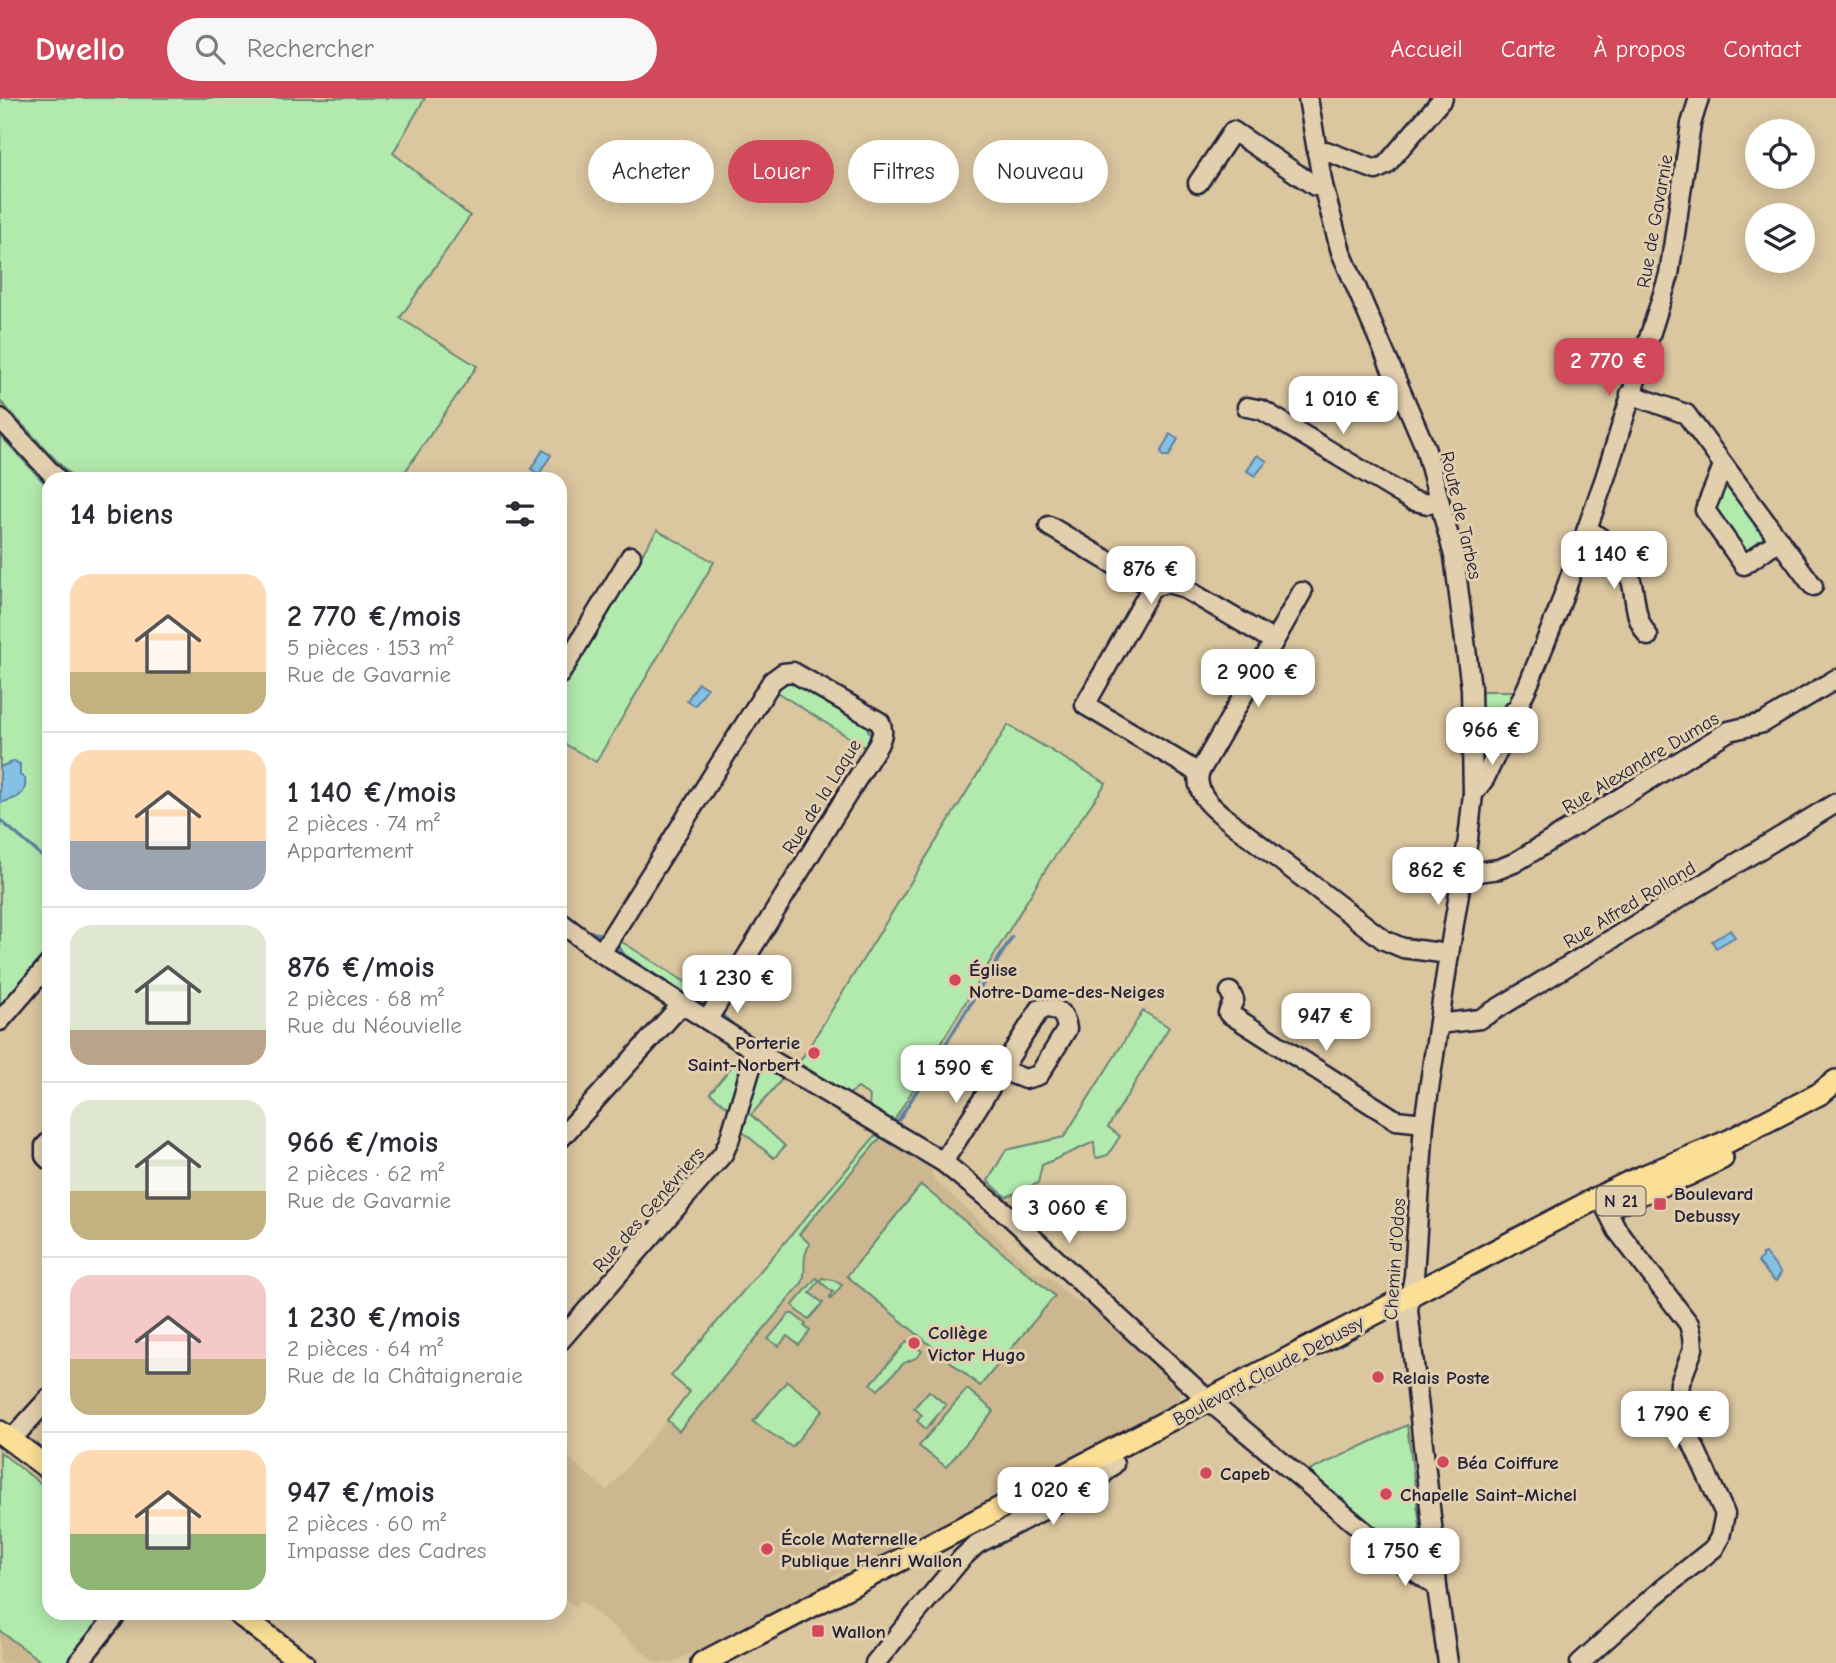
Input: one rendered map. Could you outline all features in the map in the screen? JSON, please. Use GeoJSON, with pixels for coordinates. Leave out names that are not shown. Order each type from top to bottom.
{"type":"FeatureCollection","features":[{"type":"Feature","properties":{"kind":"main road","name":"Boulevard Claude Debussy"},"geometry":{"type":"LineString","coordinates":[[702,1663],[1214,1405],[1409,1303],[1630,1182],[1729,1141],[1821,1093],[1836,1081]]}},
{"type":"Feature","properties":{"kind":"main road","name":"Boulevard Claude Debussy"},"geometry":{"type":"LineString","coordinates":[[1409,1303],[1606,1208],[1687,1175],[1836,1097]]}},
{"type":"Feature","properties":{"kind":"main road","name":"Boulevard Claude Debussy"},"geometry":{"type":"LineString","coordinates":[[729,1663],[1114,1464],[1214,1405]]}},
{"type":"Feature","properties":{"kind":"main road"},"geometry":{"type":"LineString","coordinates":[[5,1436],[42,1464]]}},
{"type":"Feature","properties":{"kind":"main road"},"geometry":{"type":"LineString","coordinates":[[247,1620],[303,1663]]}},
{"type":"Feature","properties":{"kind":"street","name":"Route de Tarbes"},"geometry":{"type":"LineString","coordinates":[[1308,98],[1324,186],[1341,252],[1425,447],[1454,556],[1473,732],[1473,794],[1463,874]]}},
{"type":"Feature","properties":{"kind":"street"},"geometry":{"type":"LineString","coordinates":[[1317,153],[1326,152],[1376,170],[1386,165],[1443,98]]}},
{"type":"Feature","properties":{"kind":"street","name":"Rue de Gavarnie"},"geometry":{"type":"LineString","coordinates":[[1473,794],[1485,778],[1519,706],[1558,611],[1669,275],[1696,99]]}},
{"type":"Feature","properties":{"kind":"street"},"geometry":{"type":"LineString","coordinates":[[1199,183],[1233,131],[1315,186],[1324,186]]}},
{"type":"Feature","properties":{"kind":"street"},"geometry":{"type":"LineString","coordinates":[[1630,394],[1686,414],[1813,586]]}},
{"type":"Feature","properties":{"kind":"street"},"geometry":{"type":"LineString","coordinates":[[1247,407],[1262,410],[1410,500],[1429,504],[1439,501]]}},
{"type":"Feature","properties":{"kind":"street"},"geometry":{"type":"LineString","coordinates":[[0,418],[51,472]]}},
{"type":"Feature","properties":{"kind":"street"},"geometry":{"type":"LineString","coordinates":[[1723,467],[1705,510],[1744,565],[1779,540]]}},
{"type":"Feature","properties":{"kind":"street"},"geometry":{"type":"LineString","coordinates":[[1049,526],[1152,587],[1167,583],[1182,587],[1274,641]]}},
{"type":"Feature","properties":{"kind":"street"},"geometry":{"type":"LineString","coordinates":[[1587,529],[1603,538],[1620,558],[1631,580],[1638,621],[1648,636]]}},
{"type":"Feature","properties":{"kind":"street"},"geometry":{"type":"LineString","coordinates":[[567,662],[631,556]]}},
{"type":"Feature","properties":{"kind":"street"},"geometry":{"type":"LineString","coordinates":[[1152,587],[1086,705],[1199,773]]}},
{"type":"Feature","properties":{"kind":"street"},"geometry":{"type":"LineString","coordinates":[[1302,592],[1199,773],[1197,781],[1206,799],[1233,824],[1384,940],[1403,948],[1449,954]]}},
{"type":"Feature","properties":{"kind":"street","name":"Rue de la Laque"},"geometry":{"type":"LineString","coordinates":[[601,953],[772,681],[783,673],[793,672],[880,722],[882,736],[878,745],[706,1018]]}},
{"type":"Feature","properties":{"kind":"street","name":"Rue Alexandre Dumas"},"geometry":{"type":"LineString","coordinates":[[1463,874],[1499,869],[1514,863],[1729,731],[1763,723],[1836,679]]}},
{"type":"Feature","properties":{"kind":"street"},"geometry":{"type":"LineString","coordinates":[[1501,744],[1480,746],[1473,732],[1505,720],[1519,706]]}},
{"type":"Feature","properties":{"kind":"street","name":"Rue Alfred Rolland"},"geometry":{"type":"LineString","coordinates":[[1439,1024],[1480,1019],[1836,803]]}},
{"type":"Feature","properties":{"kind":"street","name":"Chemin d'Odos"},"geometry":{"type":"LineString","coordinates":[[1448,1663],[1437,1587],[1409,1303],[1414,1276],[1424,1123],[1463,874]]}},
{"type":"Feature","properties":{"kind":"street"},"geometry":{"type":"LineString","coordinates":[[567,927],[601,953],[755,1051],[943,1162],[1007,1214],[1214,1405],[1396,1558],[1437,1587]]}},
{"type":"Feature","properties":{"kind":"street"},"geometry":{"type":"LineString","coordinates":[[0,1021],[42,972]]}},
{"type":"Feature","properties":{"kind":"street"},"geometry":{"type":"LineString","coordinates":[[1230,992],[1234,1000],[1228,1013],[1396,1120],[1424,1123]]}},
{"type":"Feature","properties":{"kind":"street"},"geometry":{"type":"LineString","coordinates":[[567,1131],[682,1004]]}},
{"type":"Feature","properties":{"kind":"street","name":"Rue des Genévriers"},"geometry":{"type":"LineString","coordinates":[[567,1333],[723,1154],[755,1051]]}},
{"type":"Feature","properties":{"kind":"street"},"geometry":{"type":"LineString","coordinates":[[943,1162],[1002,1070]]}},
{"type":"Feature","properties":{"kind":"street"},"geometry":{"type":"LineString","coordinates":[[1580,1663],[1654,1596],[1714,1548],[1724,1524],[1722,1505],[1686,1429],[1681,1408],[1680,1383],[1693,1349],[1689,1324],[1617,1230],[1606,1208]]}},
{"type":"Feature","properties":{"kind":"street"},"geometry":{"type":"LineString","coordinates":[[5,1436],[42,1404]]}},
{"type":"Feature","properties":{"kind":"street"},"geometry":{"type":"LineString","coordinates":[[875,1663],[962,1558],[977,1544],[1090,1486],[1114,1464]]}},
{"type":"Feature","properties":{"kind":"street"},"geometry":{"type":"LineString","coordinates":[[1396,1558],[1411,1552],[1433,1535]]}},
{"type":"Feature","properties":{"kind":"street"},"geometry":{"type":"LineString","coordinates":[[78,1663],[112,1620]]}},
{"type":"Feature","properties":{"kind":"shaded area","name":"Collège Victor Hugo"},"geometry":{"type":"Polygon","coordinates":[[[876,1135],[930,1167],[934,1179],[1034,1272],[1052,1279],[1067,1294],[1094,1311],[1179,1388],[1180,1399],[1174,1409],[867,1567],[860,1563],[831,1577],[827,1589],[671,1663],[656,1663],[581,1600],[575,1607],[567,1600],[567,1456],[607,1491],[690,1393],[671,1376],[876,1135]]]}},
{"type":"Feature","properties":{"kind":"shaded area"},"geometry":{"type":"Polygon","coordinates":[[[0,1630],[44,1663],[0,1663],[0,1630]]]}},
{"type":"Feature","properties":{"kind":"green space"},"geometry":{"type":"Polygon","coordinates":[[[0,98],[425,98],[393,153],[470,216],[400,318],[477,366],[405,472],[67,472],[0,401],[0,98]]]}},
{"type":"Feature","properties":{"kind":"green space"},"geometry":{"type":"Polygon","coordinates":[[[0,435],[42,480],[42,962],[0,1010],[0,435]]]}},
{"type":"Feature","properties":{"kind":"green space"},"geometry":{"type":"Polygon","coordinates":[[[1725,482],[1769,537],[1745,555],[1713,512],[1725,482]]]}},
{"type":"Feature","properties":{"kind":"green space"},"geometry":{"type":"Polygon","coordinates":[[[657,530],[714,562],[596,762],[567,745],[567,676],[657,530]]]}},
{"type":"Feature","properties":{"kind":"green space"},"geometry":{"type":"Polygon","coordinates":[[[791,681],[866,725],[871,737],[866,748],[775,691],[791,681]]]}},
{"type":"Feature","properties":{"kind":"green space"},"geometry":{"type":"Polygon","coordinates":[[[1477,691],[1517,691],[1508,710],[1489,715],[1478,704],[1477,691]]]}},
{"type":"Feature","properties":{"kind":"green space"},"geometry":{"type":"Polygon","coordinates":[[[1008,725],[1106,783],[1046,869],[894,1121],[869,1106],[870,1096],[858,1088],[849,1094],[799,1063],[1008,725]]]}},
{"type":"Feature","properties":{"kind":"green space"},"geometry":{"type":"Polygon","coordinates":[[[619,940],[709,997],[705,1004],[696,1005],[617,956],[614,947],[619,940]]]}},
{"type":"Feature","properties":{"kind":"green space"},"geometry":{"type":"Polygon","coordinates":[[[1143,1011],[1169,1027],[1108,1127],[1120,1136],[1108,1155],[1097,1158],[1094,1142],[1042,1165],[1038,1183],[1006,1197],[988,1181],[1006,1150],[1064,1137],[1143,1011]]]}},
{"type":"Feature","properties":{"kind":"green space"},"geometry":{"type":"Polygon","coordinates":[[[742,1054],[730,1109],[710,1093],[742,1054]]]}},
{"type":"Feature","properties":{"kind":"green space"},"geometry":{"type":"Polygon","coordinates":[[[761,1063],[783,1078],[751,1115],[785,1146],[774,1158],[738,1128],[761,1063]]]}},
{"type":"Feature","properties":{"kind":"green space"},"geometry":{"type":"Polygon","coordinates":[[[876,1135],[881,1137],[799,1234],[810,1244],[805,1254],[802,1283],[679,1431],[667,1420],[690,1392],[671,1376],[876,1135]]]}},
{"type":"Feature","properties":{"kind":"green space"},"geometry":{"type":"Polygon","coordinates":[[[921,1185],[1055,1296],[980,1386],[847,1276],[921,1185]]]}},
{"type":"Feature","properties":{"kind":"green space"},"geometry":{"type":"Polygon","coordinates":[[[816,1278],[820,1281],[822,1278],[833,1280],[842,1285],[831,1299],[829,1298],[833,1292],[819,1281],[810,1293],[823,1303],[809,1319],[793,1305],[816,1278]]]}},
{"type":"Feature","properties":{"kind":"green space"},"geometry":{"type":"Polygon","coordinates":[[[789,1314],[806,1324],[804,1326],[810,1331],[799,1345],[787,1336],[779,1346],[768,1339],[789,1314]]]}},
{"type":"Feature","properties":{"kind":"green space"},"geometry":{"type":"Polygon","coordinates":[[[907,1341],[922,1351],[918,1357],[904,1363],[878,1390],[871,1384],[907,1341]]]}},
{"type":"Feature","properties":{"kind":"green space"},"geometry":{"type":"Polygon","coordinates":[[[787,1381],[823,1410],[792,1447],[753,1422],[787,1381]]]}},
{"type":"Feature","properties":{"kind":"green space"},"geometry":{"type":"Polygon","coordinates":[[[967,1389],[994,1411],[946,1467],[919,1446],[967,1389]]]}},
{"type":"Feature","properties":{"kind":"green space"},"geometry":{"type":"Polygon","coordinates":[[[929,1391],[946,1405],[926,1429],[917,1421],[922,1415],[914,1408],[929,1391]]]}},
{"type":"Feature","properties":{"kind":"green space"},"geometry":{"type":"Polygon","coordinates":[[[1407,1425],[1420,1526],[1418,1536],[1403,1548],[1391,1544],[1309,1471],[1407,1425]]]}},
{"type":"Feature","properties":{"kind":"green space"},"geometry":{"type":"Polygon","coordinates":[[[0,1452],[42,1485],[42,1620],[104,1620],[71,1663],[43,1663],[0,1631],[0,1452]]]}},
{"type":"Feature","properties":{"kind":"water"},"geometry":{"type":"Polygon","coordinates":[[[1170,434],[1178,439],[1169,456],[1163,456],[1161,451],[1170,434]]]}},
{"type":"Feature","properties":{"kind":"water"},"geometry":{"type":"Polygon","coordinates":[[[543,450],[551,455],[540,472],[531,469],[543,450]]]}},
{"type":"Feature","properties":{"kind":"water"},"geometry":{"type":"Polygon","coordinates":[[[1257,455],[1267,461],[1255,476],[1247,471],[1257,455]]]}},
{"type":"Feature","properties":{"kind":"water"},"geometry":{"type":"Polygon","coordinates":[[[698,683],[707,688],[695,706],[687,701],[698,683]]]}},
{"type":"Feature","properties":{"kind":"water"},"geometry":{"type":"Polygon","coordinates":[[[14,761],[20,764],[20,775],[25,779],[24,789],[15,798],[0,803],[0,767],[14,761]]]}},
{"type":"Feature","properties":{"kind":"water"},"geometry":{"type":"Polygon","coordinates":[[[1730,930],[1735,937],[1716,948],[1712,941],[1730,930]]]}},
{"type":"Feature","properties":{"kind":"water"},"geometry":{"type":"Polygon","coordinates":[[[1765,1253],[1781,1273],[1776,1281],[1758,1262],[1765,1253]]]}},
{"type":"Feature","properties":{"kind":"waterway"},"geometry":{"type":"LineString","coordinates":[[0,820],[42,856]]}},
{"type":"Feature","properties":{"kind":"waterway"},"geometry":{"type":"LineString","coordinates":[[567,915],[587,931],[602,935]]}},
{"type":"Feature","properties":{"kind":"waterway"},"geometry":{"type":"LineString","coordinates":[[895,1126],[1012,937]]}},
{"type":"Feature","properties":{"kind":"waterway"},"geometry":{"type":"LineString","coordinates":[[618,946],[624,955],[688,997],[707,1002]]}},
{"type":"Feature","properties":{"kind":"waterway"},"geometry":{"type":"LineString","coordinates":[[721,1009],[724,1017],[740,1031]]}},
{"type":"Feature","properties":{"kind":"place","name":"Église Notre-Dame-des-Neiges"},"geometry":{"type":"Point","coordinates":[955,980]}},
{"type":"Feature","properties":{"kind":"place","name":"Porterie Saint-Norbert"},"geometry":{"type":"Point","coordinates":[814,1053]}},
{"type":"Feature","properties":{"kind":"place","name":"Boulevard Debussy"},"geometry":{"type":"Point","coordinates":[1660,1204]}},
{"type":"Feature","properties":{"kind":"place","name":"Collège Victor Hugo"},"geometry":{"type":"Point","coordinates":[914,1343]}},
{"type":"Feature","properties":{"kind":"place","name":"Relais Poste"},"geometry":{"type":"Point","coordinates":[1378,1377]}},
{"type":"Feature","properties":{"kind":"place","name":"Béa Coiffure"},"geometry":{"type":"Point","coordinates":[1443,1462]}},
{"type":"Feature","properties":{"kind":"place","name":"Capeb"},"geometry":{"type":"Point","coordinates":[1206,1473]}},
{"type":"Feature","properties":{"kind":"place","name":"Chapelle Saint-Michel"},"geometry":{"type":"Point","coordinates":[1386,1494]}},
{"type":"Feature","properties":{"kind":"place","name":"École Maternelle Publique Henri Wallon"},"geometry":{"type":"Point","coordinates":[767,1549]}},
{"type":"Feature","properties":{"kind":"place","name":"Wallon"},"geometry":{"type":"Point","coordinates":[818,1631]}}]}
